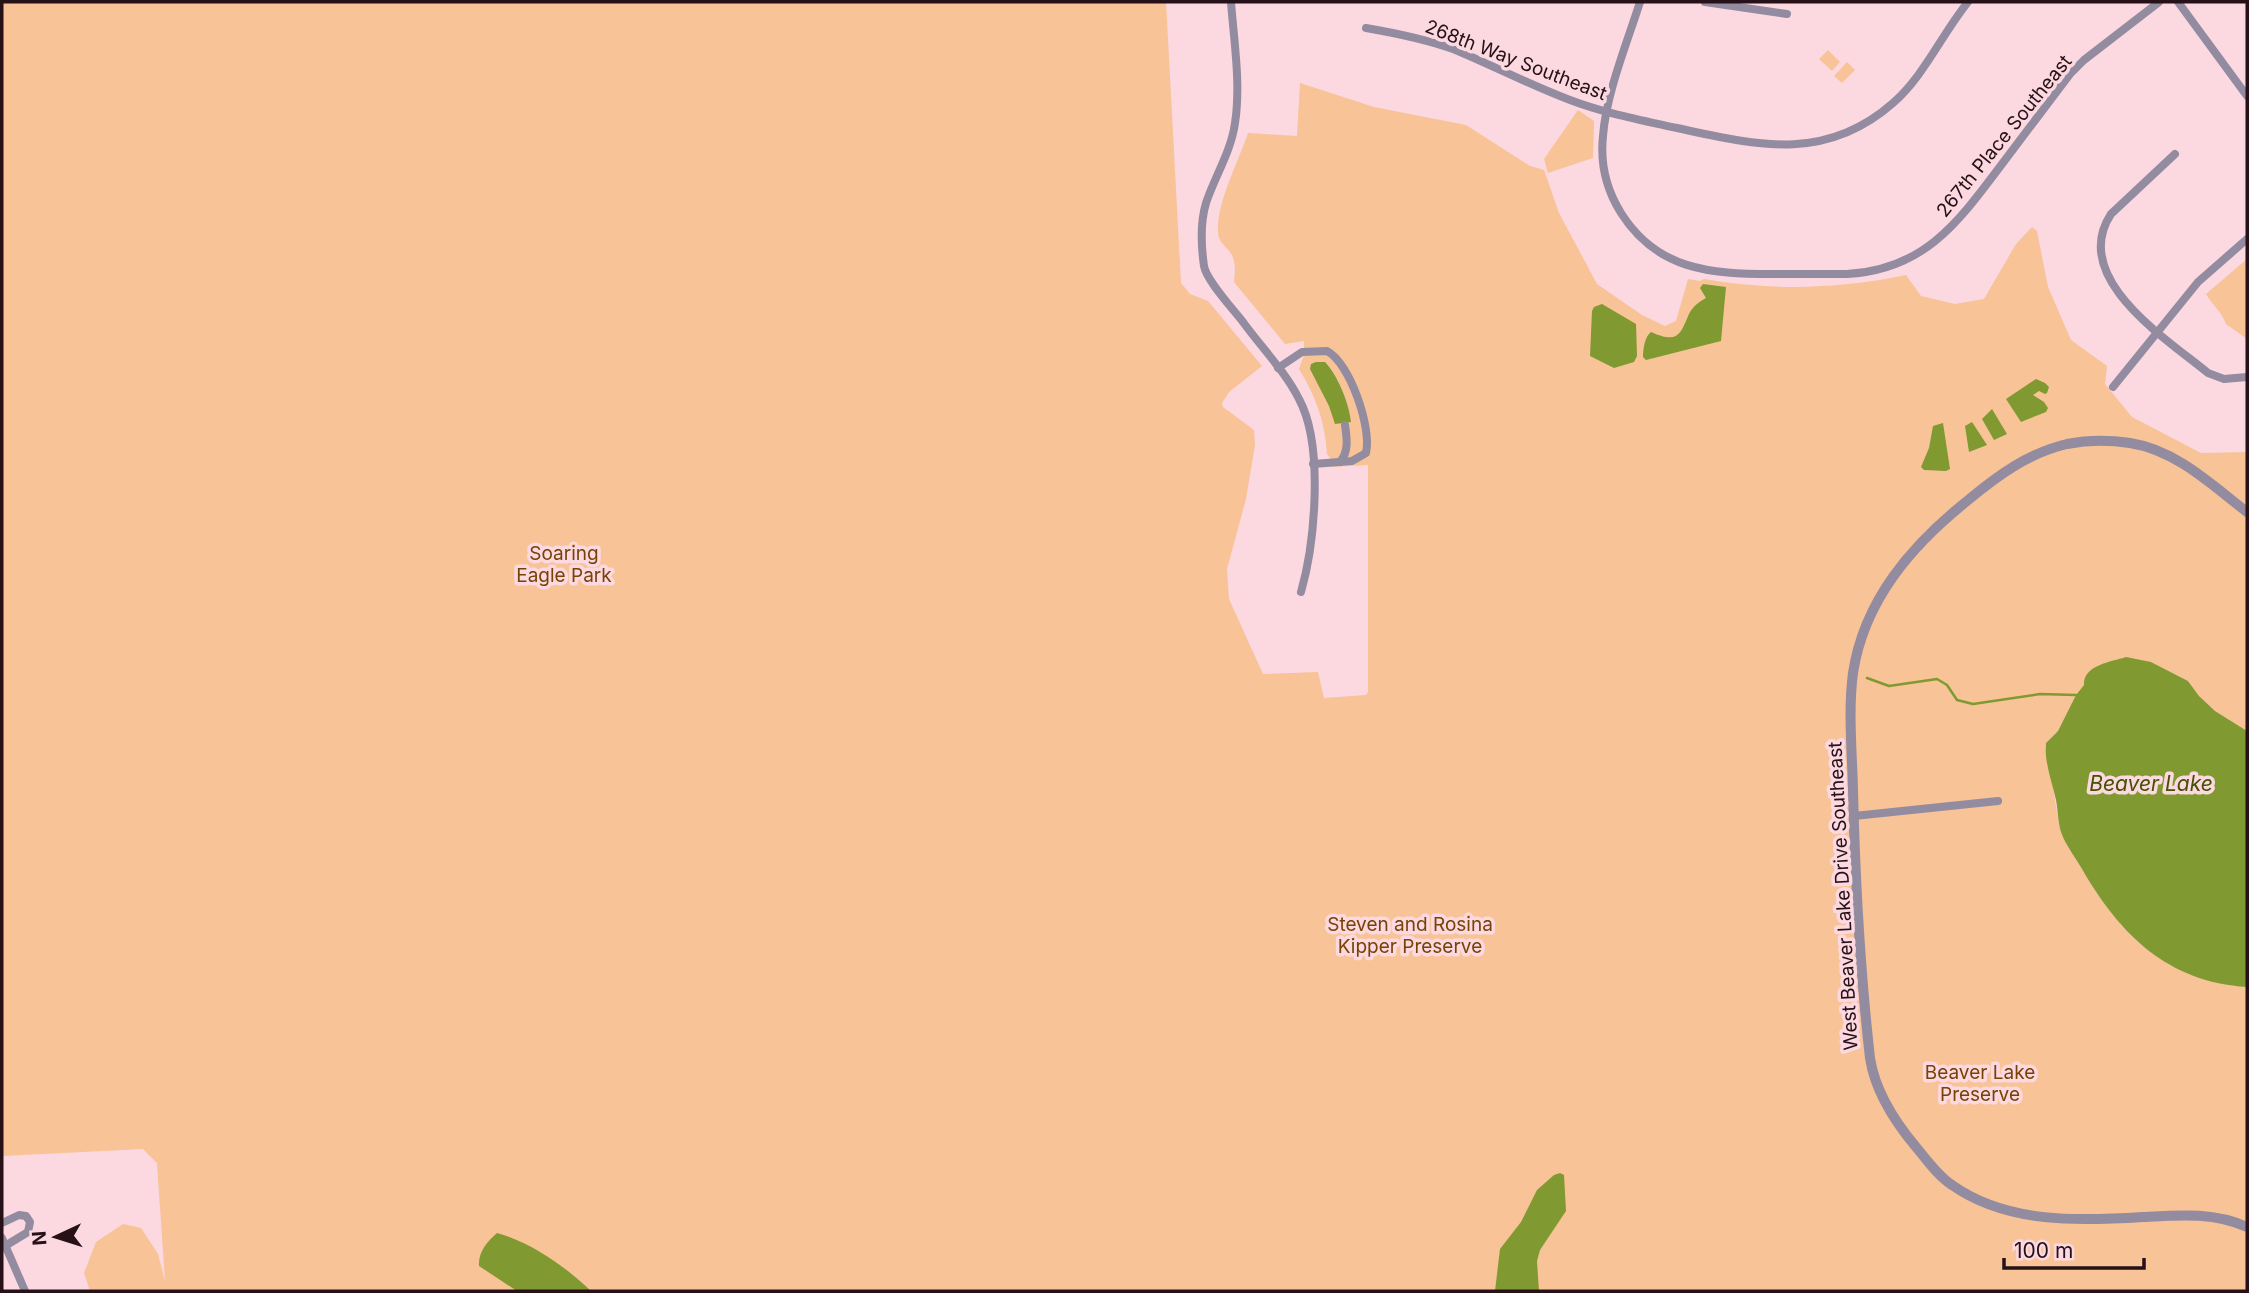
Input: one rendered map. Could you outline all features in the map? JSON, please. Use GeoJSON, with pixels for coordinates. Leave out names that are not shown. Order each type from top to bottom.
{"type":"FeatureCollection","features":[{"type":"Feature","properties":{"kind":"street"},"geometry":{"type":"LineString","coordinates":[[1231,2],[1238,100],[1228,151],[1202,220],[1204,270],[1300,400],[1308,422],[1313,464],[1313,517],[1309,563],[1301,592]]}},
{"type":"Feature","properties":{"kind":"street","name":"267th Place Southeast"},"geometry":{"type":"LineString","coordinates":[[1640,2],[1606,112],[1602,149],[1608,187],[1625,219],[1642,239],[1686,266],[1727,273],[1824,274],[1863,274],[1893,266],[1924,251],[1950,230],[2070,74],[2159,2]]}},
{"type":"Feature","properties":{"kind":"street"},"geometry":{"type":"LineString","coordinates":[[1705,2],[1787,14]]}},
{"type":"Feature","properties":{"kind":"street"},"geometry":{"type":"LineString","coordinates":[[2178,2],[2247,96]]}},
{"type":"Feature","properties":{"kind":"street","name":"268th Way Southeast"},"geometry":{"type":"LineString","coordinates":[[1366,28],[1396,33],[1452,49],[1568,99],[1606,112],[1781,146],[1824,139],[1860,126],[1892,104],[1908,88],[1963,4]]}},
{"type":"Feature","properties":{"kind":"street"},"geometry":{"type":"LineString","coordinates":[[2175,154],[2111,214],[2102,234],[2104,260],[2115,289],[2123,300],[2208,373],[2224,379],[2247,377]]}},
{"type":"Feature","properties":{"kind":"street"},"geometry":{"type":"LineString","coordinates":[[2113,387],[2208,271],[2247,239]]}},
{"type":"Feature","properties":{"kind":"street"},"geometry":{"type":"LineString","coordinates":[[1278,368],[1301,352],[1327,351],[1336,357],[1356,397],[1367,438],[1367,447],[1362,457],[1352,461],[1313,464]]}},
{"type":"Feature","properties":{"kind":"street"},"geometry":{"type":"LineString","coordinates":[[1340,462],[1345,456],[1347,446],[1345,425]]}},
{"type":"Feature","properties":{"kind":"street","name":"West Beaver Lake Drive Southeast"},"geometry":{"type":"LineString","coordinates":[[2247,512],[2189,466],[2133,444],[2109,441],[2067,444],[2029,458],[1983,488],[1917,545],[1892,576],[1865,630],[1853,672],[1852,697],[1853,816],[1865,1012],[1872,1070],[1889,1109],[1905,1135],[1950,1184],[1964,1193],[1982,1201],[2036,1216],[2085,1221],[2203,1215],[2247,1227]]}},
{"type":"Feature","properties":{"kind":"street"},"geometry":{"type":"LineString","coordinates":[[1853,816],[1998,802]]}},
{"type":"Feature","properties":{"kind":"street"},"geometry":{"type":"LineString","coordinates":[[2,1223],[19,1215],[26,1216],[30,1222],[28,1233],[4,1242],[25,1291]]}},
{"type":"Feature","properties":{"kind":"green space"},"geometry":{"type":"Polygon","coordinates":[[[2,2],[1166,2],[1181,283],[1190,294],[1208,301],[1262,366],[1229,392],[1222,403],[1223,407],[1254,430],[1255,445],[1246,499],[1227,569],[1229,599],[1263,674],[1318,672],[1324,698],[1366,695],[1368,692],[1368,465],[1331,467],[1319,410],[1299,369],[1304,355],[1304,341],[1285,344],[1234,282],[1233,258],[1219,239],[1218,232],[1224,195],[1248,133],[1297,136],[1300,83],[1374,107],[1466,125],[1530,166],[1544,170],[1559,213],[1597,284],[1642,315],[1665,326],[1676,321],[1688,279],[1805,287],[1906,275],[1921,296],[1955,304],[1984,299],[2016,244],[2032,227],[2037,231],[2048,287],[2071,340],[2107,366],[2105,384],[2132,417],[2201,453],[2247,452],[2247,731],[2215,711],[2188,681],[2151,662],[2084,685],[2058,731],[2045,747],[2063,836],[2097,893],[2113,914],[2130,934],[2170,964],[2218,983],[2247,987],[2247,1291],[90,1291],[84,1273],[96,1242],[123,1224],[141,1228],[158,1254],[165,1281],[157,1163],[143,1149],[2,1156],[2,2]]]}},
{"type":"Feature","properties":{"kind":"green space"},"geometry":{"type":"Polygon","coordinates":[[[1828,50],[1840,62],[1832,71],[1819,59],[1828,50]]]}},
{"type":"Feature","properties":{"kind":"green space"},"geometry":{"type":"Polygon","coordinates":[[[1847,62],[1855,70],[1842,83],[1834,76],[1847,62]]]}},
{"type":"Feature","properties":{"kind":"green space"},"geometry":{"type":"Polygon","coordinates":[[[1578,110],[1594,121],[1593,158],[1548,173],[1544,159],[1578,110]]]}},
{"type":"Feature","properties":{"kind":"green space"},"geometry":{"type":"Polygon","coordinates":[[[2247,259],[2247,339],[2226,324],[2206,294],[2247,259]]]}},
{"type":"Feature","properties":{"kind":"water"},"geometry":{"type":"Polygon","coordinates":[[[1703,284],[1726,287],[1721,341],[1646,360],[1643,350],[1649,334],[1651,332],[1667,337],[1677,335],[1692,309],[1706,298],[1700,288],[1703,284]]]}},
{"type":"Feature","properties":{"kind":"water"},"geometry":{"type":"Polygon","coordinates":[[[1602,304],[1636,324],[1637,356],[1634,362],[1614,368],[1590,356],[1592,311],[1594,307],[1602,304]]]}},
{"type":"Feature","properties":{"kind":"water"},"geometry":{"type":"Polygon","coordinates":[[[1325,362],[1334,375],[1345,398],[1351,422],[1335,424],[1310,369],[1311,364],[1325,362]]]}},
{"type":"Feature","properties":{"kind":"water"},"geometry":{"type":"Polygon","coordinates":[[[2036,379],[2049,387],[2045,394],[2039,391],[2033,395],[2048,408],[2046,412],[2021,422],[2006,399],[2036,379]]]}},
{"type":"Feature","properties":{"kind":"water"},"geometry":{"type":"Polygon","coordinates":[[[1992,409],[2007,434],[1994,440],[1982,419],[1992,409]]]}},
{"type":"Feature","properties":{"kind":"water"},"geometry":{"type":"Polygon","coordinates":[[[1972,422],[1987,445],[1969,452],[1965,426],[1972,422]]]}},
{"type":"Feature","properties":{"kind":"water"},"geometry":{"type":"Polygon","coordinates":[[[1943,423],[1950,469],[1924,470],[1921,467],[1929,448],[1933,426],[1943,423]]]}},
{"type":"Feature","properties":{"kind":"water","name":"Beaver Lake"},"geometry":{"type":"Polygon","coordinates":[[[2126,657],[2151,662],[2188,681],[2215,711],[2247,731],[2247,987],[2193,976],[2149,951],[2113,915],[2061,832],[2047,764],[2046,743],[2058,731],[2088,673],[2099,665],[2126,657]]]}},
{"type":"Feature","properties":{"kind":"water"},"geometry":{"type":"Polygon","coordinates":[[[1560,1173],[1564,1175],[1566,1211],[1540,1250],[1537,1261],[1539,1291],[1495,1291],[1500,1249],[1521,1222],[1537,1190],[1560,1173]]]}},
{"type":"Feature","properties":{"kind":"water"},"geometry":{"type":"Polygon","coordinates":[[[497,1233],[523,1242],[547,1256],[591,1291],[517,1291],[479,1266],[484,1248],[497,1233]]]}},
{"type":"Feature","properties":{"kind":"waterway"},"geometry":{"type":"LineString","coordinates":[[1867,678],[1889,686],[1937,679],[1947,685],[1957,700],[1973,704],[2040,694],[2076,695]]}},
{"type":"Feature","properties":{"kind":"park label","name":"Soaring Eagle Park"},"geometry":{"type":"Point","coordinates":[564,564]}},
{"type":"Feature","properties":{"kind":"park label","name":"Steven and Rosina Kipper Preserve"},"geometry":{"type":"Point","coordinates":[1410,935]}},
{"type":"Feature","properties":{"kind":"park label","name":"Beaver Lake Preserve"},"geometry":{"type":"Point","coordinates":[1980,1083]}}]}
